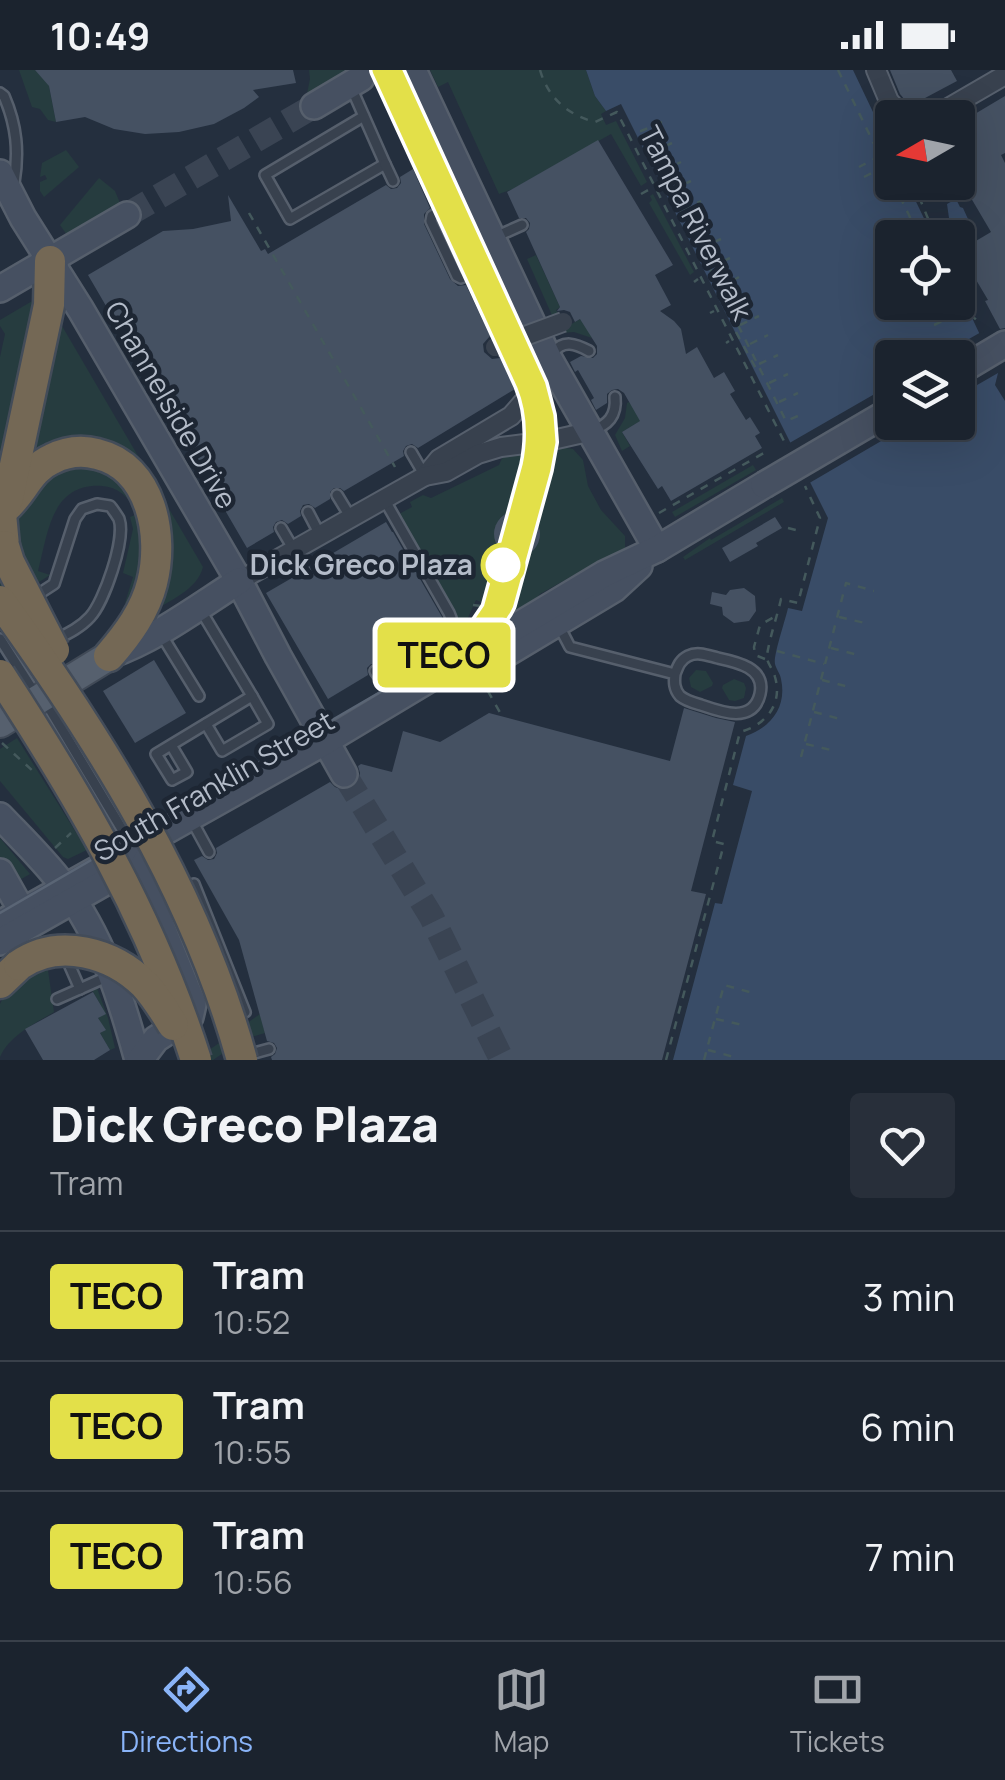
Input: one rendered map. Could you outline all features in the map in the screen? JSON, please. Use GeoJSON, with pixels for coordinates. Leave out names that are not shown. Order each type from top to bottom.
{"type":"FeatureCollection","features":[{"type":"Feature","properties":{"kind":"highway"},"geometry":{"type":"LineString","coordinates":[[50,260],[46,320],[1,525],[14,572],[104,756]]}},
{"type":"Feature","properties":{"kind":"highway"},"geometry":{"type":"LineString","coordinates":[[5,508],[33,472],[63,454],[80,452],[107,457],[137,480],[154,521],[157,547],[152,583],[138,616],[109,656]]}},
{"type":"Feature","properties":{"kind":"highway"},"geometry":{"type":"LineString","coordinates":[[0,601],[137,811],[173,882],[249,1056]]}},
{"type":"Feature","properties":{"kind":"highway"},"geometry":{"type":"LineString","coordinates":[[8,669],[80,823],[145,927],[174,994],[189,1050]]}},
{"type":"Feature","properties":{"kind":"highway"},"geometry":{"type":"LineString","coordinates":[[1,726],[80,823]]}},
{"type":"Feature","properties":{"kind":"highway"},"geometry":{"type":"LineString","coordinates":[[6,964],[62,951],[94,954],[112,962],[145,986],[189,1050]]}},
{"type":"Feature","properties":{"kind":"main road"},"geometry":{"type":"LineString","coordinates":[[1,726],[109,656]]}},
{"type":"Feature","properties":{"kind":"street"},"geometry":{"type":"LineString","coordinates":[[413,70],[548,359],[588,432],[648,520],[657,549]]}},
{"type":"Feature","properties":{"kind":"street"},"geometry":{"type":"LineString","coordinates":[[876,70],[889,100]]}},
{"type":"Feature","properties":{"kind":"street"},"geometry":{"type":"LineString","coordinates":[[961,100],[1005,75]]}},
{"type":"Feature","properties":{"kind":"street"},"geometry":{"type":"LineString","coordinates":[[314,106],[355,81]]}},
{"type":"Feature","properties":{"kind":"street","name":"Channelside Drive"},"geometry":{"type":"LineString","coordinates":[[6,184],[285,652],[334,756]]}},
{"type":"Feature","properties":{"kind":"street"},"geometry":{"type":"LineString","coordinates":[[0,289],[128,215]]}},
{"type":"Feature","properties":{"kind":"street"},"geometry":{"type":"LineString","coordinates":[[495,347],[563,322]]}},
{"type":"Feature","properties":{"kind":"street"},"geometry":{"type":"LineString","coordinates":[[975,362],[1000,347]]}},
{"type":"Feature","properties":{"kind":"street"},"geometry":{"type":"LineString","coordinates":[[425,476],[439,459],[511,416],[538,385],[548,359]]}},
{"type":"Feature","properties":{"kind":"street","name":"South Franklin Street"},"geometry":{"type":"LineString","coordinates":[[7,911],[69,894],[141,852],[198,833],[334,756],[553,616],[604,574],[657,549],[875,420]]}},
{"type":"Feature","properties":{"kind":"street"},"geometry":{"type":"LineString","coordinates":[[109,656],[160,631],[425,476],[446,472],[478,454],[501,447],[548,442],[588,432]]}},
{"type":"Feature","properties":{"kind":"street"},"geometry":{"type":"LineString","coordinates":[[0,816],[69,894],[112,974],[139,1060]]}},
{"type":"Feature","properties":{"kind":"street"},"geometry":{"type":"LineString","coordinates":[[139,1060],[156,1039],[189,1050],[193,1004],[142,876],[141,852]]}},
{"type":"Feature","properties":{"kind":"street"},"geometry":{"type":"LineString","coordinates":[[0,872],[7,911]]}},
{"type":"Feature","properties":{"kind":"street"},"geometry":{"type":"LineString","coordinates":[[0,885],[6,895],[7,911]]}},
{"type":"Feature","properties":{"kind":"street","name":"South Franklin Street"},"geometry":{"type":"LineString","coordinates":[[6,964],[69,894]]}},
{"type":"Feature","properties":{"kind":"lane"},"geometry":{"type":"LineString","coordinates":[[355,81],[364,116],[393,181]]}},
{"type":"Feature","properties":{"kind":"lane"},"geometry":{"type":"LineString","coordinates":[[0,93],[10,110],[18,148],[6,184]]}},
{"type":"Feature","properties":{"kind":"lane"},"geometry":{"type":"LineString","coordinates":[[364,116],[265,175],[290,220],[385,164]]}},
{"type":"Feature","properties":{"kind":"lane"},"geometry":{"type":"LineString","coordinates":[[472,195],[431,220],[457,276],[461,278],[522,225]]}},
{"type":"Feature","properties":{"kind":"lane"},"geometry":{"type":"LineString","coordinates":[[548,359],[558,346],[567,344],[590,351]]}},
{"type":"Feature","properties":{"kind":"lane"},"geometry":{"type":"LineString","coordinates":[[588,432],[612,419],[616,397]]}},
{"type":"Feature","properties":{"kind":"lane"},"geometry":{"type":"LineString","coordinates":[[411,452],[425,476]]}},
{"type":"Feature","properties":{"kind":"lane"},"geometry":{"type":"LineString","coordinates":[[337,495],[351,518]]}},
{"type":"Feature","properties":{"kind":"lane"},"geometry":{"type":"LineString","coordinates":[[384,499],[449,613],[450,632]]}},
{"type":"Feature","properties":{"kind":"lane"},"geometry":{"type":"LineString","coordinates":[[0,620],[54,584],[75,519],[82,509],[98,504],[110,506],[119,518],[121,533],[94,614],[8,669]]}},
{"type":"Feature","properties":{"kind":"lane"},"geometry":{"type":"LineString","coordinates":[[308,512],[320,535]]}},
{"type":"Feature","properties":{"kind":"lane"},"geometry":{"type":"LineString","coordinates":[[281,528],[304,570]]}},
{"type":"Feature","properties":{"kind":"lane"},"geometry":{"type":"LineString","coordinates":[[198,606],[268,724],[222,751],[206,724]]}},
{"type":"Feature","properties":{"kind":"lane"},"geometry":{"type":"LineString","coordinates":[[553,616],[570,647],[674,674]]}},
{"type":"Feature","properties":{"kind":"lane"},"geometry":{"type":"LineString","coordinates":[[160,631],[199,696]]}},
{"type":"Feature","properties":{"kind":"lane"},"geometry":{"type":"LineString","coordinates":[[0,638],[8,669],[40,698],[141,852]]}},
{"type":"Feature","properties":{"kind":"lane"},"geometry":{"type":"LineString","coordinates":[[375,671],[383,674],[430,646]]}},
{"type":"Feature","properties":{"kind":"lane"},"geometry":{"type":"LineString","coordinates":[[696,653],[742,664],[757,676],[760,696],[748,711],[728,714],[684,700],[677,692],[674,674],[679,663],[696,653]]}},
{"type":"Feature","properties":{"kind":"lane"},"geometry":{"type":"LineString","coordinates":[[171,745],[252,696]]}},
{"type":"Feature","properties":{"kind":"lane"},"geometry":{"type":"LineString","coordinates":[[154,908],[194,884],[245,1012],[214,1032]]}},
{"type":"Feature","properties":{"kind":"lane"},"geometry":{"type":"LineString","coordinates":[[61,947],[80,989]]}},
{"type":"Feature","properties":{"kind":"lane"},"geometry":{"type":"LineString","coordinates":[[57,1000],[112,974]]}},
{"type":"Feature","properties":{"kind":"path","name":"Tampa Riverwalk"},"geometry":{"type":"LineString","coordinates":[[540,70],[553,98],[576,116],[595,122],[617,112],[786,446]]}},
{"type":"Feature","properties":{"kind":"path"},"geometry":{"type":"LineString","coordinates":[[838,70],[880,156],[859,167]]}},
{"type":"Feature","properties":{"kind":"path"},"geometry":{"type":"LineString","coordinates":[[662,122],[641,131],[786,421],[805,413]]}},
{"type":"Feature","properties":{"kind":"path"},"geometry":{"type":"LineString","coordinates":[[652,152],[672,143]]}},
{"type":"Feature","properties":{"kind":"path"},"geometry":{"type":"LineString","coordinates":[[662,172],[681,162]]}},
{"type":"Feature","properties":{"kind":"path"},"geometry":{"type":"LineString","coordinates":[[864,177],[875,171]]}},
{"type":"Feature","properties":{"kind":"path"},"geometry":{"type":"LineString","coordinates":[[671,191],[691,181]]}},
{"type":"Feature","properties":{"kind":"path"},"geometry":{"type":"LineString","coordinates":[[662,184],[672,202],[676,200]]}},
{"type":"Feature","properties":{"kind":"path"},"geometry":{"type":"LineString","coordinates":[[641,194],[650,188]]}},
{"type":"Feature","properties":{"kind":"path"},"geometry":{"type":"LineString","coordinates":[[681,211],[701,200]]}},
{"type":"Feature","properties":{"kind":"path"},"geometry":{"type":"LineString","coordinates":[[249,214],[394,467]]}},
{"type":"Feature","properties":{"kind":"path"},"geometry":{"type":"LineString","coordinates":[[690,229],[710,220]]}},
{"type":"Feature","properties":{"kind":"path"},"geometry":{"type":"LineString","coordinates":[[700,249],[720,239]]}},
{"type":"Feature","properties":{"kind":"path"},"geometry":{"type":"LineString","coordinates":[[710,268],[730,258]]}},
{"type":"Feature","properties":{"kind":"path"},"geometry":{"type":"LineString","coordinates":[[720,288],[740,277]]}},
{"type":"Feature","properties":{"kind":"path"},"geometry":{"type":"LineString","coordinates":[[729,306],[749,296]]}},
{"type":"Feature","properties":{"kind":"path"},"geometry":{"type":"LineString","coordinates":[[738,326],[759,316]]}},
{"type":"Feature","properties":{"kind":"path"},"geometry":{"type":"LineString","coordinates":[[975,319],[979,322]]}},
{"type":"Feature","properties":{"kind":"path"},"geometry":{"type":"LineString","coordinates":[[934,326],[946,320]]}},
{"type":"Feature","properties":{"kind":"path"},"geometry":{"type":"LineString","coordinates":[[736,332],[758,372],[761,370]]}},
{"type":"Feature","properties":{"kind":"path"},"geometry":{"type":"LineString","coordinates":[[748,345],[768,335]]}},
{"type":"Feature","properties":{"kind":"path"},"geometry":{"type":"LineString","coordinates":[[758,364],[778,354]]}},
{"type":"Feature","properties":{"kind":"path"},"geometry":{"type":"LineString","coordinates":[[768,384],[788,374]]}},
{"type":"Feature","properties":{"kind":"path"},"geometry":{"type":"LineString","coordinates":[[777,402],[798,392]]}},
{"type":"Feature","properties":{"kind":"path"},"geometry":{"type":"LineString","coordinates":[[648,520],[769,450]]}},
{"type":"Feature","properties":{"kind":"path"},"geometry":{"type":"LineString","coordinates":[[666,1060],[724,844],[712,841],[740,734],[764,721],[776,701],[776,682],[766,660],[781,599],[798,603],[820,518],[805,486]]}},
{"type":"Feature","properties":{"kind":"path"},"geometry":{"type":"LineString","coordinates":[[788,528],[796,530]]}},
{"type":"Feature","properties":{"kind":"path"},"geometry":{"type":"LineString","coordinates":[[801,757],[846,583],[874,591]]}},
{"type":"Feature","properties":{"kind":"path"},"geometry":{"type":"LineString","coordinates":[[474,604],[481,606]]}},
{"type":"Feature","properties":{"kind":"path"},"geometry":{"type":"LineString","coordinates":[[766,660],[756,655],[754,647],[760,626],[777,616]]}},
{"type":"Feature","properties":{"kind":"path"},"geometry":{"type":"LineString","coordinates":[[837,616],[865,624]]}},
{"type":"Feature","properties":{"kind":"path"},"geometry":{"type":"LineString","coordinates":[[450,632],[502,716]]}},
{"type":"Feature","properties":{"kind":"path"},"geometry":{"type":"LineString","coordinates":[[829,648],[858,655]]}},
{"type":"Feature","properties":{"kind":"path"},"geometry":{"type":"LineString","coordinates":[[777,651],[825,664]]}},
{"type":"Feature","properties":{"kind":"path"},"geometry":{"type":"LineString","coordinates":[[821,680],[849,687]]}},
{"type":"Feature","properties":{"kind":"path"},"geometry":{"type":"LineString","coordinates":[[812,712],[840,719]]}},
{"type":"Feature","properties":{"kind":"path"},"geometry":{"type":"LineString","coordinates":[[1,726],[36,774]]}},
{"type":"Feature","properties":{"kind":"path"},"geometry":{"type":"LineString","coordinates":[[804,744],[831,750]]}},
{"type":"Feature","properties":{"kind":"path"},"geometry":{"type":"LineString","coordinates":[[54,849],[80,823]]}},
{"type":"Feature","properties":{"kind":"path"},"geometry":{"type":"LineString","coordinates":[[704,1060],[724,986],[753,993]]}},
{"type":"Feature","properties":{"kind":"path"},"geometry":{"type":"LineString","coordinates":[[715,1018],[743,1025]]}},
{"type":"Feature","properties":{"kind":"path"},"geometry":{"type":"LineString","coordinates":[[707,1050],[734,1057]]}},
{"type":"Feature","properties":{"kind":"green space"},"geometry":{"type":"Polygon","coordinates":[[[19,70],[35,70],[47,76],[56,122],[32,107],[19,70]]]}},
{"type":"Feature","properties":{"kind":"green space"},"geometry":{"type":"Polygon","coordinates":[[[309,70],[350,70],[307,94],[309,70]]]}},
{"type":"Feature","properties":{"kind":"green space"},"geometry":{"type":"Polygon","coordinates":[[[430,70],[586,70],[595,96],[606,111],[601,114],[606,125],[616,121],[647,182],[641,186],[611,134],[499,194],[448,82],[438,87],[430,70]]]}},
{"type":"Feature","properties":{"kind":"green space"},"geometry":{"type":"Polygon","coordinates":[[[66,150],[79,167],[44,197],[40,182],[47,179],[45,175],[40,177],[42,163],[66,150]]]}},
{"type":"Feature","properties":{"kind":"green space"},"geometry":{"type":"Polygon","coordinates":[[[99,178],[115,191],[120,203],[67,235],[60,225],[99,178]]]}},
{"type":"Feature","properties":{"kind":"green space"},"geometry":{"type":"Polygon","coordinates":[[[653,194],[694,272],[690,275],[649,203],[653,194]]]}},
{"type":"Feature","properties":{"kind":"green space"},"geometry":{"type":"Polygon","coordinates":[[[536,255],[566,327],[584,317],[592,338],[559,331],[527,259],[536,255]]]}},
{"type":"Feature","properties":{"kind":"green space"},"geometry":{"type":"Polygon","coordinates":[[[39,297],[55,314],[203,567],[191,587],[156,610],[125,603],[133,577],[123,573],[133,529],[130,517],[137,514],[124,495],[102,486],[85,487],[62,502],[49,527],[38,571],[50,575],[0,607],[0,357],[5,334],[0,320],[39,297]]]}},
{"type":"Feature","properties":{"kind":"green space"},"geometry":{"type":"Polygon","coordinates":[[[629,402],[644,419],[622,432],[630,446],[622,451],[615,435],[629,402]]]}},
{"type":"Feature","properties":{"kind":"green space","name":"Dick Greco Plaza"},"geometry":{"type":"Polygon","coordinates":[[[573,449],[583,460],[588,486],[601,510],[625,536],[625,552],[614,562],[574,575],[540,594],[524,612],[509,616],[476,600],[454,636],[450,630],[454,613],[399,514],[423,495],[431,498],[499,465],[503,456],[573,449]]]}},
{"type":"Feature","properties":{"kind":"green space"},"geometry":{"type":"Polygon","coordinates":[[[753,465],[756,470],[675,517],[672,512],[753,465]]]}},
{"type":"Feature","properties":{"kind":"green space"},"geometry":{"type":"Polygon","coordinates":[[[782,498],[784,502],[685,560],[683,557],[710,538],[782,498]]]}},
{"type":"Feature","properties":{"kind":"green space"},"geometry":{"type":"Polygon","coordinates":[[[696,670],[706,671],[712,686],[700,692],[691,687],[689,678],[696,670]]]}},
{"type":"Feature","properties":{"kind":"green space"},"geometry":{"type":"Polygon","coordinates":[[[734,679],[746,688],[744,698],[735,701],[729,700],[722,688],[734,679]]]}},
{"type":"Feature","properties":{"kind":"green space"},"geometry":{"type":"Polygon","coordinates":[[[17,738],[87,850],[68,859],[63,857],[0,781],[0,749],[17,738]]]}},
{"type":"Feature","properties":{"kind":"green space"},"geometry":{"type":"Polygon","coordinates":[[[0,838],[30,874],[13,884],[0,863],[0,838]]]}},
{"type":"Feature","properties":{"kind":"green space"},"geometry":{"type":"Polygon","coordinates":[[[37,941],[47,963],[54,1012],[16,1036],[0,1057],[0,1004],[4,996],[0,962],[37,941]]]}},
{"type":"Feature","properties":{"kind":"green space"},"geometry":{"type":"Polygon","coordinates":[[[97,988],[108,1018],[115,1048],[110,1050],[100,1033],[105,1030],[98,1018],[105,1013],[92,990],[97,988]]]}},
{"type":"Feature","properties":{"kind":"green space"},"geometry":{"type":"Polygon","coordinates":[[[260,1014],[265,1033],[244,1039],[213,1060],[204,1060],[202,1055],[260,1014]]]}},
{"type":"Feature","properties":{"kind":"water"},"geometry":{"type":"Polygon","coordinates":[[[586,70],[853,70],[875,116],[875,200],[915,200],[925,220],[875,220],[875,320],[973,320],[1005,383],[1005,1060],[673,1060],[715,903],[722,904],[752,791],[733,785],[746,736],[770,721],[779,707],[782,689],[775,664],[778,645],[788,608],[802,611],[828,518],[621,104],[606,111],[595,96],[586,70]]]}},
{"type":"Feature","properties":{"kind":"water"},"geometry":{"type":"Polygon","coordinates":[[[956,200],[968,220],[949,218],[947,204],[956,200]]]}},
{"type":"Feature","properties":{"kind":"pier"},"geometry":{"type":"Polygon","coordinates":[[[983,331],[1002,370],[999,372],[1005,382],[1005,401],[995,385],[998,373],[975,386],[975,340],[967,340],[983,331]]]}},
{"type":"Feature","properties":{"kind":"pier"},"geometry":{"type":"Polygon","coordinates":[[[875,394],[875,440],[883,440],[806,485],[786,445],[875,394]]]}},
{"type":"Feature","properties":{"kind":"building"},"geometry":{"type":"Polygon","coordinates":[[[35,70],[293,70],[296,83],[253,90],[259,97],[214,124],[145,134],[114,129],[85,117],[56,122],[49,86],[35,70]]]}},
{"type":"Feature","properties":{"kind":"building"},"geometry":{"type":"Polygon","coordinates":[[[890,70],[951,70],[957,81],[921,100],[905,100],[890,70]]]}},
{"type":"Feature","properties":{"kind":"building"},"geometry":{"type":"Polygon","coordinates":[[[1005,96],[1005,153],[1001,155],[1005,163],[1005,328],[1000,329],[975,278],[975,242],[991,232],[972,200],[975,114],[1005,96]]]}},
{"type":"Feature","properties":{"kind":"building"},"geometry":{"type":"Polygon","coordinates":[[[598,140],[673,265],[655,275],[671,305],[660,311],[681,329],[686,354],[697,347],[714,378],[724,372],[735,391],[730,394],[746,420],[750,417],[760,433],[755,436],[762,448],[671,501],[662,486],[658,489],[622,432],[640,421],[624,393],[612,390],[607,394],[607,403],[596,410],[591,400],[594,398],[578,370],[575,372],[570,362],[581,356],[593,358],[597,346],[580,319],[575,322],[570,312],[557,311],[560,307],[526,232],[530,223],[519,218],[507,192],[598,140]]]}},
{"type":"Feature","properties":{"kind":"building"},"geometry":{"type":"Polygon","coordinates":[[[413,169],[430,208],[424,214],[424,224],[450,279],[458,286],[466,285],[490,336],[483,344],[484,352],[492,359],[500,358],[515,389],[418,448],[406,446],[404,456],[344,491],[334,488],[330,499],[315,508],[303,505],[301,516],[288,524],[276,522],[274,532],[247,548],[88,275],[163,231],[231,221],[228,195],[261,251],[265,249],[268,254],[386,185],[397,188],[400,177],[413,169]]]}},
{"type":"Feature","properties":{"kind":"building","name":"Dick Greco Plaza"},"geometry":{"type":"Polygon","coordinates":[[[517,511],[534,517],[540,534],[534,551],[517,557],[500,551],[494,534],[500,517],[517,511]]]}},
{"type":"Feature","properties":{"kind":"building"},"geometry":{"type":"Polygon","coordinates":[[[775,517],[782,528],[730,562],[722,548],[775,517]]]}},
{"type":"Feature","properties":{"kind":"building"},"geometry":{"type":"Polygon","coordinates":[[[386,522],[442,617],[441,632],[454,636],[438,646],[425,636],[381,666],[371,664],[368,675],[328,699],[266,593],[297,575],[307,578],[312,574],[311,566],[386,522]]]}},
{"type":"Feature","properties":{"kind":"building"},"geometry":{"type":"Polygon","coordinates":[[[744,588],[755,596],[756,611],[749,621],[734,623],[723,615],[722,607],[710,604],[712,592],[726,595],[730,590],[744,588]]]}},
{"type":"Feature","properties":{"kind":"building"},"geometry":{"type":"Polygon","coordinates":[[[154,660],[186,713],[135,743],[103,691],[154,660]]]}},
{"type":"Feature","properties":{"kind":"building"},"geometry":{"type":"Polygon","coordinates":[[[684,708],[735,722],[691,891],[706,894],[662,1060],[272,1060],[277,1048],[267,1041],[239,940],[194,860],[202,856],[214,859],[216,848],[330,782],[343,790],[353,788],[361,764],[392,772],[403,731],[440,742],[489,713],[670,761],[684,708]]]}},
{"type":"Feature","properties":{"kind":"building"},"geometry":{"type":"Polygon","coordinates":[[[93,992],[106,1014],[98,1018],[106,1030],[100,1033],[110,1050],[94,1060],[43,1060],[25,1029],[93,992]]]}},
{"type":"Feature","properties":{"kind":"tunnel"},"geometry":{"type":"LineString","coordinates":[[127,215],[314,106]]}},
{"type":"Feature","properties":{"kind":"tunnel"},"geometry":{"type":"LineString","coordinates":[[344,774],[431,916],[502,1060]]}},
{"type":"Feature","properties":{"kind":"tram line","name":"TECO"},"geometry":{"type":"LineString","coordinates":[[380,70],[524,384],[533,418],[530,466],[491,609],[476,631],[440,658],[486,630],[506,604],[543,469],[547,428],[538,385],[394,70]]}},
{"type":"Feature","properties":{"kind":"tram line"},"geometry":{"type":"LineString","coordinates":[[394,70],[538,385],[548,441],[530,514]]}},
{"type":"Feature","properties":{"kind":"tram line"},"geometry":{"type":"LineString","coordinates":[[0,913],[480,634],[502,609],[518,557]]}},
{"type":"Feature","properties":{"kind":"place","name":"Dick Greco Plaza"},"geometry":{"type":"Point","coordinates":[503,565]}}]}
